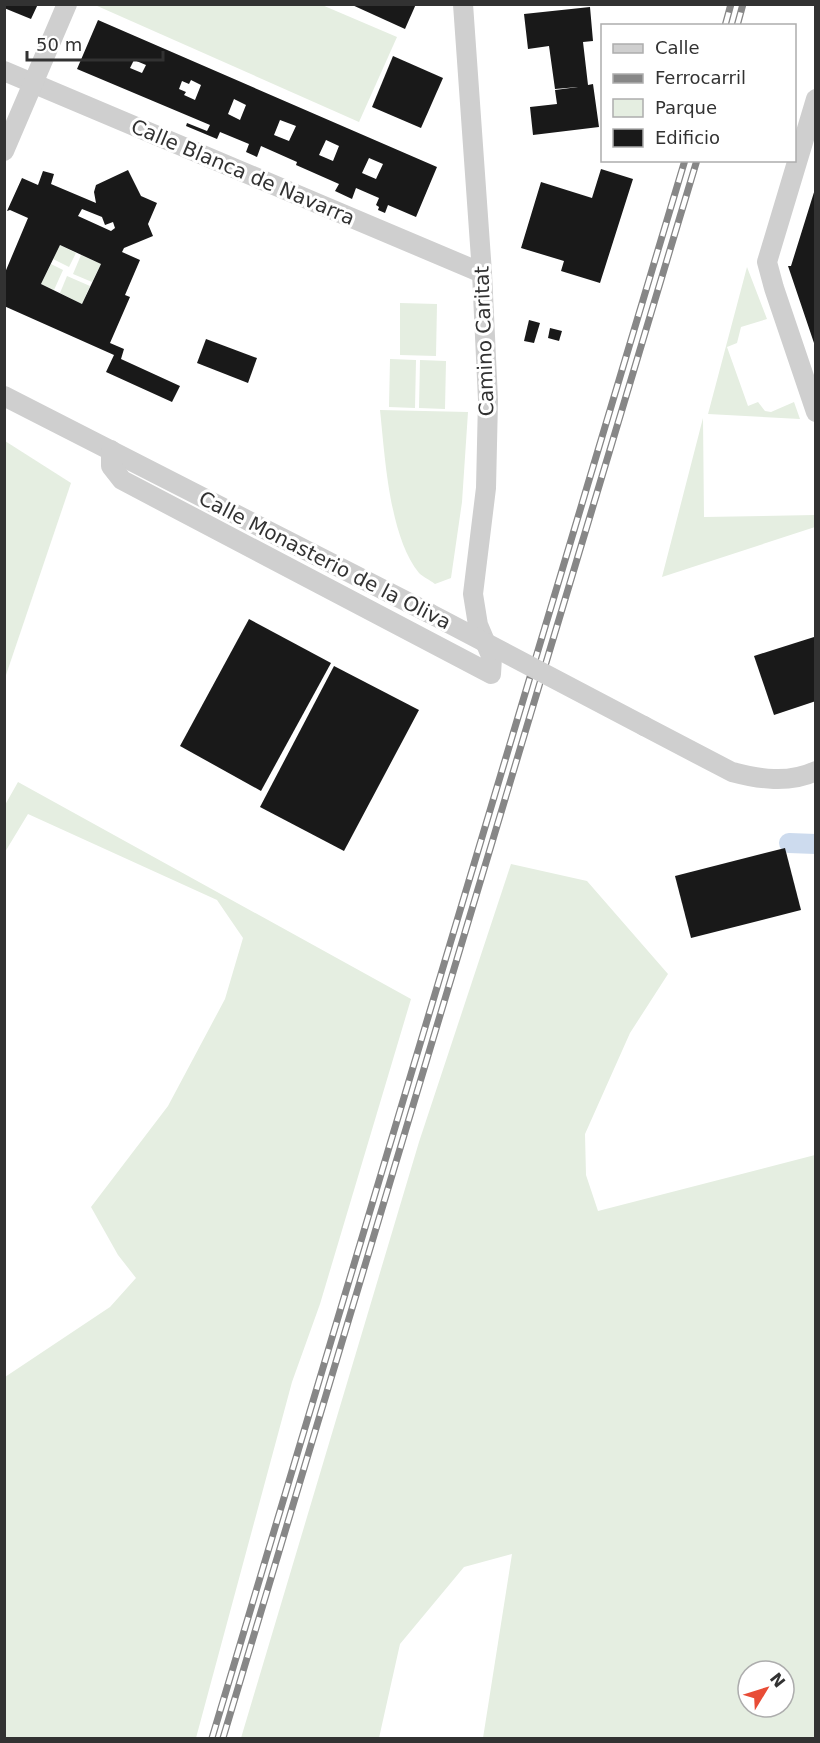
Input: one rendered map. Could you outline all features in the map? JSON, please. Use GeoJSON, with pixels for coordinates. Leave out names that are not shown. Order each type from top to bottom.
{"type":"FeatureCollection","features":[{"type":"Feature","properties":{"kind":"street"},"geometry":{"type":"LineString","coordinates":[[4,151],[67,4]]}},
{"type":"Feature","properties":{"kind":"street","name":"Camino Caritat"},"geometry":{"type":"LineString","coordinates":[[111,450],[111,466],[122,480],[491,674],[492,658],[478,625],[473,594],[485,498],[488,400],[482,273],[463,4]]}},
{"type":"Feature","properties":{"kind":"street","name":"Calle Blanca de Navarra"},"geometry":{"type":"LineString","coordinates":[[4,71],[482,273]]}},
{"type":"Feature","properties":{"kind":"street"},"geometry":{"type":"LineString","coordinates":[[816,99],[767,262],[816,412]]}},
{"type":"Feature","properties":{"kind":"street","name":"Calle Monasterio de la Oliva"},"geometry":{"type":"LineString","coordinates":[[4,396],[429,613],[732,772],[780,780],[816,771]]}},
{"type":"Feature","properties":{"kind":"green space"},"geometry":{"type":"Polygon","coordinates":[[[95,5],[322,5],[397,37],[359,122],[95,5]]]}},
{"type":"Feature","properties":{"kind":"green space"},"geometry":{"type":"Polygon","coordinates":[[[60,245],[76,253],[69,267],[53,259],[60,245]]]}},
{"type":"Feature","properties":{"kind":"green space"},"geometry":{"type":"Polygon","coordinates":[[[81,255],[101,264],[92,282],[73,274],[81,255]]]}},
{"type":"Feature","properties":{"kind":"green space"},"geometry":{"type":"Polygon","coordinates":[[[51,264],[63,270],[54,290],[41,284],[51,264]]]}},
{"type":"Feature","properties":{"kind":"green space"},"geometry":{"type":"Polygon","coordinates":[[[747,267],[767,319],[741,327],[737,343],[727,347],[748,406],[758,402],[765,411],[771,412],[794,402],[800,419],[708,414],[747,267]]]}},
{"type":"Feature","properties":{"kind":"green space"},"geometry":{"type":"Polygon","coordinates":[[[67,276],[90,286],[82,304],[60,293],[67,276]]]}},
{"type":"Feature","properties":{"kind":"green space"},"geometry":{"type":"Polygon","coordinates":[[[400,303],[437,304],[436,356],[400,355],[400,303]]]}},
{"type":"Feature","properties":{"kind":"green space"},"geometry":{"type":"Polygon","coordinates":[[[390,359],[416,360],[415,408],[389,407],[390,359]]]}},
{"type":"Feature","properties":{"kind":"green space"},"geometry":{"type":"Polygon","coordinates":[[[420,360],[446,361],[445,409],[419,408],[420,360]]]}},
{"type":"Feature","properties":{"kind":"green space"},"geometry":{"type":"Polygon","coordinates":[[[380,410],[468,412],[462,502],[451,578],[435,584],[419,573],[401,538],[390,495],[380,410]]]}},
{"type":"Feature","properties":{"kind":"green space"},"geometry":{"type":"Polygon","coordinates":[[[703,418],[704,517],[815,515],[815,527],[662,577],[703,418]]]}},
{"type":"Feature","properties":{"kind":"green space"},"geometry":{"type":"Polygon","coordinates":[[[5,441],[71,483],[5,678],[5,441]]]}},
{"type":"Feature","properties":{"kind":"green space"},"geometry":{"type":"Polygon","coordinates":[[[18,782],[411,999],[320,1304],[292,1382],[196,1738],[5,1738],[5,1377],[110,1307],[136,1278],[118,1255],[91,1207],[168,1106],[225,999],[243,938],[217,900],[28,814],[5,852],[5,805],[18,782]]]}},
{"type":"Feature","properties":{"kind":"green space"},"geometry":{"type":"Polygon","coordinates":[[[511,864],[587,881],[668,974],[630,1033],[585,1134],[586,1175],[598,1211],[815,1155],[815,1738],[483,1738],[512,1554],[464,1567],[400,1644],[379,1738],[241,1738],[419,1142],[511,864]]]}},
{"type":"Feature","properties":{"kind":"building"},"geometry":{"type":"Polygon","coordinates":[[[4,4],[38,4],[31,19],[4,8],[4,4]]]}},
{"type":"Feature","properties":{"kind":"building"},"geometry":{"type":"Polygon","coordinates":[[[350,4],[416,4],[405,29],[350,4]]]}},
{"type":"Feature","properties":{"kind":"building"},"geometry":{"type":"Polygon","coordinates":[[[590,7],[593,41],[583,42],[588,85],[593,84],[599,127],[533,135],[530,107],[557,104],[555,90],[578,87],[555,89],[549,46],[528,49],[524,14],[590,7]]]}},
{"type":"Feature","properties":{"kind":"building"},"geometry":{"type":"Polygon","coordinates":[[[98,20],[437,167],[416,217],[388,205],[385,213],[378,210],[379,207],[376,205],[379,198],[356,188],[352,199],[335,191],[339,184],[296,165],[297,162],[261,146],[257,157],[246,152],[249,144],[220,132],[217,139],[186,126],[187,123],[207,131],[210,125],[77,69],[98,20]],[[134,60],[130,68],[142,73],[146,65],[134,60]],[[191,80],[189,84],[182,81],[179,89],[186,92],[184,95],[195,100],[201,85],[191,80]],[[234,99],[228,114],[240,120],[246,105],[234,99]],[[280,120],[274,135],[289,141],[296,126],[280,120]],[[326,140],[319,155],[333,161],[339,146],[326,140]],[[369,158],[362,173],[376,179],[383,164],[369,158]]]}},
{"type":"Feature","properties":{"kind":"building"},"geometry":{"type":"Polygon","coordinates":[[[393,56],[443,78],[421,128],[372,107],[393,56]]]}},
{"type":"Feature","properties":{"kind":"building"},"geometry":{"type":"Polygon","coordinates":[[[601,169],[633,179],[600,283],[561,271],[564,261],[521,248],[541,182],[592,198],[601,169]]]}},
{"type":"Feature","properties":{"kind":"building"},"geometry":{"type":"Polygon","coordinates":[[[128,170],[141,196],[157,203],[148,224],[153,236],[124,248],[122,252],[140,260],[125,295],[130,297],[110,343],[124,349],[121,359],[180,386],[172,402],[106,372],[114,355],[4,306],[4,275],[28,218],[10,210],[7,211],[22,178],[38,185],[43,171],[54,174],[51,184],[96,203],[94,192],[96,185],[128,170]],[[82,209],[78,216],[111,231],[115,228],[113,222],[105,225],[102,217],[82,209]],[[60,245],[41,284],[82,304],[101,264],[60,245]]]}},
{"type":"Feature","properties":{"kind":"building"},"geometry":{"type":"Polygon","coordinates":[[[815,189],[815,346],[788,266],[791,266],[815,189]]]}},
{"type":"Feature","properties":{"kind":"building"},"geometry":{"type":"Polygon","coordinates":[[[529,320],[540,323],[534,343],[524,341],[529,320]]]}},
{"type":"Feature","properties":{"kind":"building"},"geometry":{"type":"Polygon","coordinates":[[[550,328],[562,331],[559,341],[548,338],[550,328]]]}},
{"type":"Feature","properties":{"kind":"building"},"geometry":{"type":"Polygon","coordinates":[[[206,339],[257,358],[248,383],[197,363],[206,339]]]}},
{"type":"Feature","properties":{"kind":"building"},"geometry":{"type":"Polygon","coordinates":[[[249,619],[331,663],[261,791],[180,746],[249,619]]]}},
{"type":"Feature","properties":{"kind":"building"},"geometry":{"type":"Polygon","coordinates":[[[814,637],[816,701],[774,715],[754,656],[814,637]]]}},
{"type":"Feature","properties":{"kind":"building"},"geometry":{"type":"Polygon","coordinates":[[[334,666],[419,710],[344,851],[260,807],[334,666]]]}},
{"type":"Feature","properties":{"kind":"building"},"geometry":{"type":"Polygon","coordinates":[[[785,848],[801,910],[691,938],[675,876],[785,848]]]}},
{"type":"Feature","properties":{"kind":"waterway"},"geometry":{"type":"LineString","coordinates":[[789,843],[816,844]]}},
{"type":"Feature","properties":{"kind":"railway"},"geometry":{"type":"LineString","coordinates":[[726,24],[731,4]]}},
{"type":"Feature","properties":{"kind":"railway"},"geometry":{"type":"LineString","coordinates":[[738,24],[743,4]]}},
{"type":"Feature","properties":{"kind":"railway"},"geometry":{"type":"LineString","coordinates":[[212,1738],[684,162]]}},
{"type":"Feature","properties":{"kind":"railway"},"geometry":{"type":"LineString","coordinates":[[223,1738],[696,162]]}}]}
